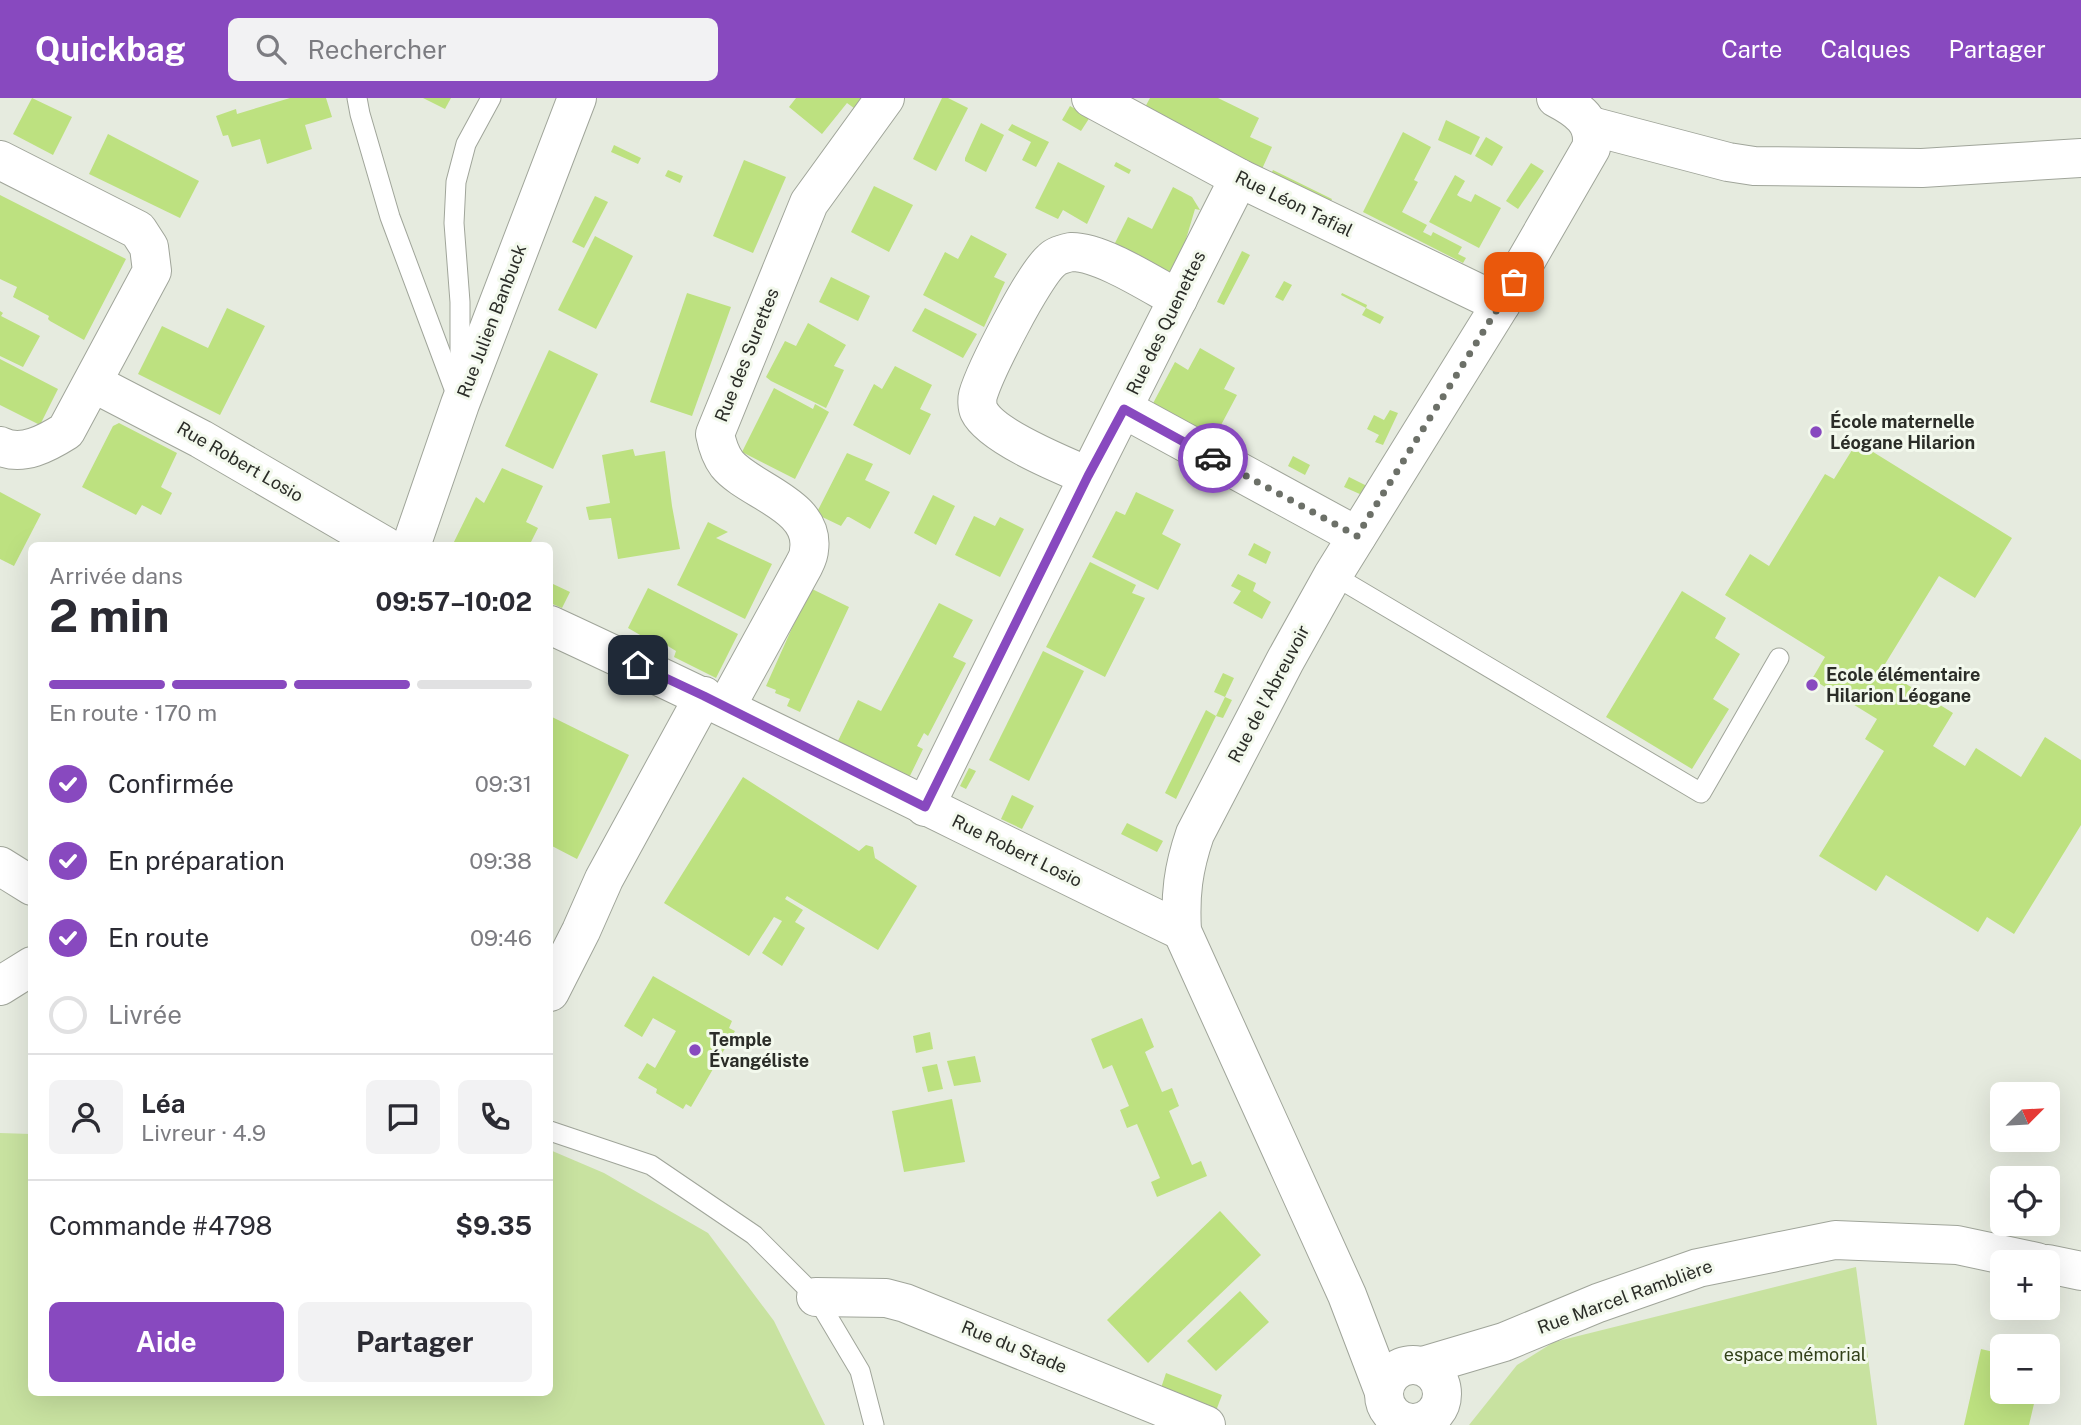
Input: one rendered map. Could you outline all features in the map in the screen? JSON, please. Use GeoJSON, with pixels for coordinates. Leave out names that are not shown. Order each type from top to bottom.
{"type":"FeatureCollection","features":[{"type":"Feature","properties":{"kind":"street","name":"Rue Julien Banbuck"},"geometry":{"type":"LineString","coordinates":[[412,542],[460,404],[577,98]]}},
{"type":"Feature","properties":{"kind":"street","name":"Rue des Surettes"},"geometry":{"type":"LineString","coordinates":[[553,986],[604,880],[715,701],[804,565],[810,549],[808,532],[799,518],[786,504],[726,463],[715,434],[809,203],[886,98]]}},
{"type":"Feature","properties":{"kind":"street","name":"Rue Léon Tafial"},"geometry":{"type":"LineString","coordinates":[[1091,98],[1239,178],[1501,304]]}},
{"type":"Feature","properties":{"kind":"street"},"geometry":{"type":"LineString","coordinates":[[1556,98],[1584,117],[1591,126],[1728,162],[1754,166],[1922,169],[2081,158]]}},
{"type":"Feature","properties":{"kind":"street","name":"Rue de l'Abreuvoir"},"geometry":{"type":"LineString","coordinates":[[1347,1295],[1182,932],[1180,899],[1186,859],[1195,834],[1333,575],[1501,304],[1591,148],[1594,138],[1591,126]]}},
{"type":"Feature","properties":{"kind":"street"},"geometry":{"type":"LineString","coordinates":[[0,160],[138,230],[149,247],[152,271],[66,431],[50,442],[36,447],[6,449],[0,446]]}},
{"type":"Feature","properties":{"kind":"street","name":"Rue des Quenettes"},"geometry":{"type":"LineString","coordinates":[[925,807],[1239,178]]}},
{"type":"Feature","properties":{"kind":"street"},"geometry":{"type":"LineString","coordinates":[[1088,476],[1041,457],[991,425],[979,411],[977,398],[996,356],[1035,281],[1052,258],[1071,252],[1098,257],[1178,299]]}},
{"type":"Feature","properties":{"kind":"street","name":"Rue Robert Losio"},"geometry":{"type":"LineString","coordinates":[[93,383],[201,439],[378,542]]}},
{"type":"Feature","properties":{"kind":"street"},"geometry":{"type":"LineString","coordinates":[[1124,409],[1357,536]]}},
{"type":"Feature","properties":{"kind":"street","name":"Rue Robert Losio"},"geometry":{"type":"LineString","coordinates":[[553,626],[715,701],[1182,932]]}},
{"type":"Feature","properties":{"kind":"street"},"geometry":{"type":"LineString","coordinates":[[0,866],[28,884]]}},
{"type":"Feature","properties":{"kind":"street"},"geometry":{"type":"LineString","coordinates":[[0,986],[28,968]]}},
{"type":"Feature","properties":{"kind":"street","name":"Rue Marcel Ramblière"},"geometry":{"type":"LineString","coordinates":[[1347,1295],[1415,1403],[1504,1342],[1598,1303],[1698,1268],[1835,1240],[1957,1245],[1990,1252]]}},
{"type":"Feature","properties":{"kind":"street"},"geometry":{"type":"LineString","coordinates":[[2060,1267],[2081,1271]]}},
{"type":"Feature","properties":{"kind":"street","name":"Rue du Stade"},"geometry":{"type":"LineString","coordinates":[[816,1297],[886,1298],[905,1303],[1206,1425]]}},
{"type":"Feature","properties":{"kind":"lane"},"geometry":{"type":"LineString","coordinates":[[357,98],[390,217],[460,404]]}},
{"type":"Feature","properties":{"kind":"lane"},"geometry":{"type":"LineString","coordinates":[[460,404],[460,302],[454,223],[456,182],[466,144],[491,98]]}},
{"type":"Feature","properties":{"kind":"lane"},"geometry":{"type":"LineString","coordinates":[[1333,575],[1701,793],[1779,658]]}},
{"type":"Feature","properties":{"kind":"lane"},"geometry":{"type":"LineString","coordinates":[[553,1132],[651,1165],[754,1235],[816,1297],[860,1371],[874,1425]]}},
{"type":"Feature","properties":{"kind":"green space"},"geometry":{"type":"Polygon","coordinates":[[[0,1133],[28,1134],[28,1396],[553,1396],[553,1151],[604,1173],[708,1233],[774,1321],[825,1425],[0,1425],[0,1133]]]}},
{"type":"Feature","properties":{"kind":"green space","name":"espace mémorial"},"geometry":{"type":"Polygon","coordinates":[[[1856,1267],[1877,1425],[1469,1425],[1517,1365],[1554,1342],[1856,1267]]]}},
{"type":"Feature","properties":{"kind":"building"},"geometry":{"type":"Polygon","coordinates":[[[32,98],[72,117],[53,155],[13,134],[32,98]]]}},
{"type":"Feature","properties":{"kind":"building"},"geometry":{"type":"Polygon","coordinates":[[[290,98],[326,98],[332,117],[305,125],[312,149],[267,164],[260,139],[232,147],[228,135],[223,136],[216,116],[236,109],[237,114],[290,98]]]}},
{"type":"Feature","properties":{"kind":"building"},"geometry":{"type":"Polygon","coordinates":[[[423,98],[451,98],[445,109],[423,98]]]}},
{"type":"Feature","properties":{"kind":"building"},"geometry":{"type":"Polygon","coordinates":[[[796,98],[868,98],[858,111],[847,103],[822,134],[789,107],[796,98]]]}},
{"type":"Feature","properties":{"kind":"building"},"geometry":{"type":"Polygon","coordinates":[[[942,98],[948,98],[968,108],[936,171],[913,159],[942,98]]]}},
{"type":"Feature","properties":{"kind":"building"},"geometry":{"type":"Polygon","coordinates":[[[1150,98],[1218,98],[1259,118],[1250,137],[1272,147],[1262,169],[1144,109],[1150,98]]]}},
{"type":"Feature","properties":{"kind":"building"},"geometry":{"type":"Polygon","coordinates":[[[1070,106],[1090,117],[1081,131],[1062,120],[1070,106]]]}},
{"type":"Feature","properties":{"kind":"building"},"geometry":{"type":"Polygon","coordinates":[[[1446,120],[1480,137],[1471,155],[1438,140],[1446,120]]]}},
{"type":"Feature","properties":{"kind":"building"},"geometry":{"type":"Polygon","coordinates":[[[981,123],[1004,135],[986,172],[965,161],[981,123]]]}},
{"type":"Feature","properties":{"kind":"building"},"geometry":{"type":"Polygon","coordinates":[[[1012,124],[1049,142],[1036,167],[1022,160],[1031,142],[1008,130],[1012,124]]]}},
{"type":"Feature","properties":{"kind":"building"},"geometry":{"type":"Polygon","coordinates":[[[1403,132],[1431,147],[1414,180],[1418,182],[1402,212],[1427,225],[1423,232],[1431,236],[1433,232],[1462,247],[1458,254],[1466,258],[1463,263],[1363,212],[1403,132]]]}},
{"type":"Feature","properties":{"kind":"building"},"geometry":{"type":"Polygon","coordinates":[[[108,134],[199,181],[180,218],[89,174],[108,134]]]}},
{"type":"Feature","properties":{"kind":"building"},"geometry":{"type":"Polygon","coordinates":[[[1486,137],[1503,147],[1492,166],[1475,156],[1486,137]]]}},
{"type":"Feature","properties":{"kind":"building"},"geometry":{"type":"Polygon","coordinates":[[[614,145],[641,158],[638,164],[611,152],[614,145]]]}},
{"type":"Feature","properties":{"kind":"building"},"geometry":{"type":"Polygon","coordinates":[[[744,160],[786,177],[753,253],[713,236],[744,160]]]}},
{"type":"Feature","properties":{"kind":"building"},"geometry":{"type":"Polygon","coordinates":[[[1058,162],[1105,186],[1087,224],[1063,210],[1058,219],[1035,208],[1058,162]]]}},
{"type":"Feature","properties":{"kind":"building"},"geometry":{"type":"Polygon","coordinates":[[[1116,162],[1131,170],[1129,174],[1114,166],[1116,162]]]}},
{"type":"Feature","properties":{"kind":"building"},"geometry":{"type":"Polygon","coordinates":[[[1531,163],[1544,171],[1518,209],[1506,201],[1531,163]]]}},
{"type":"Feature","properties":{"kind":"building"},"geometry":{"type":"Polygon","coordinates":[[[668,170],[683,176],[680,183],[665,176],[668,170]]]}},
{"type":"Feature","properties":{"kind":"building"},"geometry":{"type":"Polygon","coordinates":[[[1273,170],[1332,199],[1329,205],[1270,176],[1273,170]]]}},
{"type":"Feature","properties":{"kind":"building"},"geometry":{"type":"Polygon","coordinates":[[[1455,175],[1465,181],[1457,195],[1471,202],[1475,194],[1501,208],[1479,248],[1429,222],[1455,175]]]}},
{"type":"Feature","properties":{"kind":"building"},"geometry":{"type":"Polygon","coordinates":[[[874,186],[913,205],[889,252],[851,232],[874,186]]]}},
{"type":"Feature","properties":{"kind":"building"},"geometry":{"type":"Polygon","coordinates":[[[1173,187],[1192,197],[1200,210],[1195,209],[1170,293],[1108,257],[1128,217],[1152,229],[1173,187]]]}},
{"type":"Feature","properties":{"kind":"building"},"geometry":{"type":"Polygon","coordinates":[[[0,195],[126,259],[84,340],[50,321],[49,316],[13,297],[17,287],[0,279],[0,195]]]}},
{"type":"Feature","properties":{"kind":"building"},"geometry":{"type":"Polygon","coordinates":[[[595,196],[608,202],[584,248],[572,242],[595,196]]]}},
{"type":"Feature","properties":{"kind":"building"},"geometry":{"type":"Polygon","coordinates":[[[971,235],[1007,254],[994,277],[1005,282],[984,327],[923,295],[945,252],[958,259],[971,235]]]}},
{"type":"Feature","properties":{"kind":"building"},"geometry":{"type":"Polygon","coordinates":[[[595,236],[633,256],[596,329],[558,310],[595,236]]]}},
{"type":"Feature","properties":{"kind":"building"},"geometry":{"type":"Polygon","coordinates":[[[1242,251],[1250,255],[1224,305],[1217,302],[1242,251]]]}},
{"type":"Feature","properties":{"kind":"building"},"geometry":{"type":"Polygon","coordinates":[[[831,277],[870,296],[858,321],[819,302],[831,277]]]}},
{"type":"Feature","properties":{"kind":"building"},"geometry":{"type":"Polygon","coordinates":[[[1284,281],[1292,285],[1283,301],[1275,297],[1284,281]]]}},
{"type":"Feature","properties":{"kind":"building"},"geometry":{"type":"Polygon","coordinates":[[[687,293],[731,307],[692,416],[650,402],[687,293]]]}},
{"type":"Feature","properties":{"kind":"building"},"geometry":{"type":"Polygon","coordinates":[[[1342,293],[1367,305],[1366,308],[1341,295],[1342,293]]]}},
{"type":"Feature","properties":{"kind":"building"},"geometry":{"type":"Polygon","coordinates":[[[227,308],[265,326],[220,415],[138,374],[162,326],[208,348],[227,308]]]}},
{"type":"Feature","properties":{"kind":"building"},"geometry":{"type":"Polygon","coordinates":[[[925,308],[977,334],[963,358],[912,331],[925,308]]]}},
{"type":"Feature","properties":{"kind":"building"},"geometry":{"type":"Polygon","coordinates":[[[1366,308],[1384,317],[1380,324],[1362,315],[1366,308]]]}},
{"type":"Feature","properties":{"kind":"building"},"geometry":{"type":"Polygon","coordinates":[[[0,311],[3,313],[1,316],[40,336],[23,367],[0,356],[0,311]]]}},
{"type":"Feature","properties":{"kind":"building"},"geometry":{"type":"Polygon","coordinates":[[[808,323],[846,345],[834,366],[844,370],[826,408],[766,377],[785,341],[796,346],[808,323]]]}},
{"type":"Feature","properties":{"kind":"building"},"geometry":{"type":"Polygon","coordinates":[[[1200,348],[1235,368],[1224,389],[1237,395],[1212,442],[1150,409],[1175,362],[1188,370],[1200,348]]]}},
{"type":"Feature","properties":{"kind":"building"},"geometry":{"type":"Polygon","coordinates":[[[549,350],[598,374],[553,469],[505,446],[549,350]]]}},
{"type":"Feature","properties":{"kind":"building"},"geometry":{"type":"Polygon","coordinates":[[[0,359],[58,389],[40,425],[0,405],[0,359]]]}},
{"type":"Feature","properties":{"kind":"building"},"geometry":{"type":"Polygon","coordinates":[[[895,366],[932,385],[920,409],[931,414],[910,455],[853,425],[874,384],[882,389],[895,366]]]}},
{"type":"Feature","properties":{"kind":"building"},"geometry":{"type":"Polygon","coordinates":[[[774,388],[813,409],[815,404],[829,412],[795,479],[742,452],[774,388]]]}},
{"type":"Feature","properties":{"kind":"building"},"geometry":{"type":"Polygon","coordinates":[[[1390,410],[1398,413],[1383,445],[1375,442],[1379,435],[1367,429],[1374,415],[1384,420],[1390,410]]]}},
{"type":"Feature","properties":{"kind":"building"},"geometry":{"type":"Polygon","coordinates":[[[119,423],[177,453],[161,487],[172,493],[161,515],[142,505],[136,515],[82,487],[113,426],[119,423]]]}},
{"type":"Feature","properties":{"kind":"building"},"geometry":{"type":"Polygon","coordinates":[[[1857,442],[2012,538],[1975,598],[1939,576],[1882,669],[1953,713],[1933,746],[1965,766],[1976,748],[2021,777],[2045,737],[2081,760],[2081,825],[2014,934],[1987,917],[1978,932],[1886,875],[1876,891],[1819,856],[1884,751],[1865,739],[1877,719],[1812,679],[1825,657],[1725,595],[1750,554],[1769,566],[1825,474],[1834,479],[1857,442]]]}},
{"type":"Feature","properties":{"kind":"building"},"geometry":{"type":"Polygon","coordinates":[[[633,449],[635,456],[665,451],[680,549],[618,559],[611,518],[589,520],[586,507],[610,503],[602,455],[633,449]]]}},
{"type":"Feature","properties":{"kind":"building"},"geometry":{"type":"Polygon","coordinates":[[[847,453],[873,464],[865,480],[890,492],[870,529],[849,517],[841,526],[816,514],[847,453]]]}},
{"type":"Feature","properties":{"kind":"building"},"geometry":{"type":"Polygon","coordinates":[[[1293,456],[1310,465],[1305,475],[1288,466],[1293,456]]]}},
{"type":"Feature","properties":{"kind":"building"},"geometry":{"type":"Polygon","coordinates":[[[502,468],[543,486],[526,522],[538,528],[531,542],[454,542],[476,497],[484,503],[502,468]]]}},
{"type":"Feature","properties":{"kind":"building"},"geometry":{"type":"Polygon","coordinates":[[[1349,477],[1367,486],[1362,495],[1344,487],[1349,477]]]}},
{"type":"Feature","properties":{"kind":"building"},"geometry":{"type":"Polygon","coordinates":[[[0,492],[41,514],[14,566],[0,559],[0,492]]]}},
{"type":"Feature","properties":{"kind":"building"},"geometry":{"type":"Polygon","coordinates":[[[1136,492],[1174,510],[1162,534],[1181,544],[1158,590],[1092,557],[1116,511],[1125,515],[1136,492]]]}},
{"type":"Feature","properties":{"kind":"building"},"geometry":{"type":"Polygon","coordinates":[[[933,495],[955,506],[936,545],[914,533],[933,495]]]}},
{"type":"Feature","properties":{"kind":"building"},"geometry":{"type":"Polygon","coordinates":[[[974,516],[995,526],[1000,517],[1024,529],[1000,577],[955,555],[974,516]]]}},
{"type":"Feature","properties":{"kind":"building"},"geometry":{"type":"Polygon","coordinates":[[[708,522],[728,532],[716,538],[772,564],[745,619],[677,585],[708,522]]]}},
{"type":"Feature","properties":{"kind":"building"},"geometry":{"type":"Polygon","coordinates":[[[1254,543],[1271,552],[1266,564],[1248,555],[1254,543]]]}},
{"type":"Feature","properties":{"kind":"building"},"geometry":{"type":"Polygon","coordinates":[[[1090,562],[1136,585],[1132,593],[1145,598],[1105,677],[1046,647],[1090,562]]]}},
{"type":"Feature","properties":{"kind":"building"},"geometry":{"type":"Polygon","coordinates":[[[1238,574],[1256,583],[1253,591],[1271,602],[1262,619],[1233,603],[1241,591],[1231,586],[1238,574]]]}},
{"type":"Feature","properties":{"kind":"building"},"geometry":{"type":"Polygon","coordinates":[[[553,584],[570,592],[562,608],[553,604],[553,584]]]}},
{"type":"Feature","properties":{"kind":"building"},"geometry":{"type":"Polygon","coordinates":[[[648,588],[738,634],[716,678],[674,657],[676,651],[663,643],[661,647],[628,628],[648,588]]]}},
{"type":"Feature","properties":{"kind":"building"},"geometry":{"type":"Polygon","coordinates":[[[810,588],[849,607],[800,712],[787,706],[790,699],[766,686],[810,588]]]}},
{"type":"Feature","properties":{"kind":"building"},"geometry":{"type":"Polygon","coordinates":[[[1682,591],[1726,618],[1715,638],[1740,654],[1713,699],[1729,709],[1692,769],[1606,717],[1682,591]]]}},
{"type":"Feature","properties":{"kind":"building"},"geometry":{"type":"Polygon","coordinates":[[[939,603],[973,620],[953,657],[966,663],[928,736],[924,733],[917,746],[923,749],[907,782],[836,745],[858,700],[881,711],[939,603]]]}},
{"type":"Feature","properties":{"kind":"building"},"geometry":{"type":"Polygon","coordinates":[[[1043,651],[1084,671],[1029,781],[989,760],[1043,651]]]}},
{"type":"Feature","properties":{"kind":"building"},"geometry":{"type":"Polygon","coordinates":[[[1223,673],[1234,678],[1225,697],[1214,692],[1223,673]]]}},
{"type":"Feature","properties":{"kind":"building"},"geometry":{"type":"Polygon","coordinates":[[[1225,697],[1232,700],[1223,718],[1216,716],[1225,697]]]}},
{"type":"Feature","properties":{"kind":"building"},"geometry":{"type":"Polygon","coordinates":[[[1206,710],[1216,716],[1176,799],[1165,793],[1206,710]]]}},
{"type":"Feature","properties":{"kind":"building"},"geometry":{"type":"Polygon","coordinates":[[[553,717],[629,755],[577,859],[553,847],[553,717]]]}},
{"type":"Feature","properties":{"kind":"building"},"geometry":{"type":"Polygon","coordinates":[[[969,768],[976,771],[966,789],[960,786],[969,768]]]}},
{"type":"Feature","properties":{"kind":"building"},"geometry":{"type":"Polygon","coordinates":[[[743,777],[859,851],[866,845],[873,847],[875,858],[917,886],[878,950],[787,896],[785,899],[803,910],[795,922],[805,928],[782,966],[762,953],[782,921],[774,917],[749,956],[664,903],[743,777]]]}},
{"type":"Feature","properties":{"kind":"building"},"geometry":{"type":"Polygon","coordinates":[[[1012,795],[1034,806],[1022,829],[1001,819],[1012,795]]]}},
{"type":"Feature","properties":{"kind":"building"},"geometry":{"type":"Polygon","coordinates":[[[1127,823],[1163,841],[1157,852],[1121,834],[1127,823]]]}},
{"type":"Feature","properties":{"kind":"building","name":"Temple Évangéliste"},"geometry":{"type":"Polygon","coordinates":[[[653,976],[732,1021],[729,1028],[735,1031],[691,1107],[686,1104],[683,1109],[656,1093],[657,1089],[638,1078],[647,1063],[655,1068],[676,1031],[653,1018],[642,1037],[624,1026],[653,976]]]}},
{"type":"Feature","properties":{"kind":"building"},"geometry":{"type":"Polygon","coordinates":[[[1142,1018],[1154,1047],[1145,1052],[1162,1092],[1172,1088],[1179,1106],[1169,1111],[1192,1165],[1201,1161],[1207,1176],[1157,1197],[1151,1182],[1160,1178],[1137,1124],[1127,1128],[1120,1110],[1129,1106],[1112,1065],[1103,1069],[1091,1039],[1142,1018]]]}},
{"type":"Feature","properties":{"kind":"building"},"geometry":{"type":"Polygon","coordinates":[[[930,1032],[933,1049],[916,1053],[913,1036],[930,1032]]]}},
{"type":"Feature","properties":{"kind":"building"},"geometry":{"type":"Polygon","coordinates":[[[975,1056],[981,1082],[954,1086],[947,1061],[975,1056]]]}},
{"type":"Feature","properties":{"kind":"building"},"geometry":{"type":"Polygon","coordinates":[[[937,1064],[943,1089],[928,1092],[922,1067],[937,1064]]]}},
{"type":"Feature","properties":{"kind":"building"},"geometry":{"type":"Polygon","coordinates":[[[952,1099],[965,1162],[904,1172],[892,1111],[952,1099]]]}},
{"type":"Feature","properties":{"kind":"building"},"geometry":{"type":"Polygon","coordinates":[[[1220,1211],[1261,1255],[1148,1363],[1107,1320],[1220,1211]]]}},
{"type":"Feature","properties":{"kind":"building"},"geometry":{"type":"Polygon","coordinates":[[[1240,1291],[1269,1322],[1216,1371],[1187,1341],[1240,1291]]]}},
{"type":"Feature","properties":{"kind":"building"},"geometry":{"type":"Polygon","coordinates":[[[1981,1349],[1990,1351],[1990,1404],[2034,1404],[2029,1425],[1964,1425],[1981,1349]]]}},
{"type":"Feature","properties":{"kind":"building"},"geometry":{"type":"Polygon","coordinates":[[[1166,1373],[1222,1395],[1214,1416],[1159,1394],[1166,1373]]]}},
{"type":"Feature","properties":{"kind":"way so far"},"geometry":{"type":"LineString","coordinates":[[1213,458],[1357,536],[1514,282]]}},
{"type":"Feature","properties":{"kind":"place","name":"École maternelle Léogane Hilarion"},"geometry":{"type":"Point","coordinates":[1816,432]}},
{"type":"Feature","properties":{"kind":"place","name":"Ecole élémentaire Hilarion Léogane"},"geometry":{"type":"Point","coordinates":[1812,685]}},
{"type":"Feature","properties":{"kind":"place","name":"Temple Évangéliste"},"geometry":{"type":"Point","coordinates":[695,1050]}},
{"type":"Feature","properties":{"kind":"route"},"geometry":{"type":"LineString","coordinates":[[638,665],[925,807],[1088,476],[1124,409],[1213,458]]}}]}
